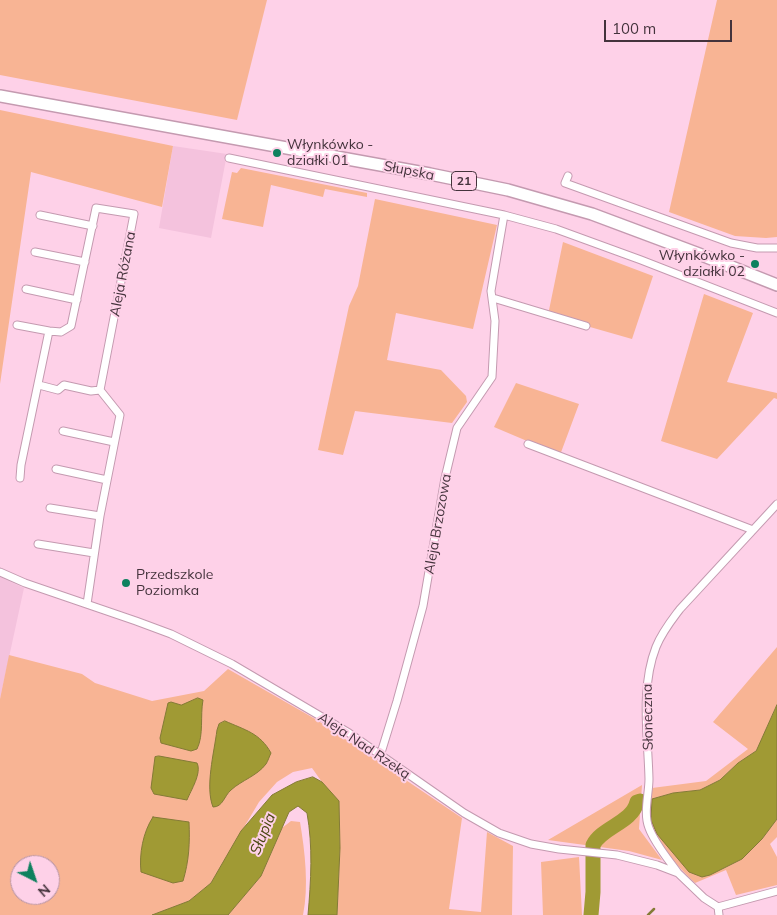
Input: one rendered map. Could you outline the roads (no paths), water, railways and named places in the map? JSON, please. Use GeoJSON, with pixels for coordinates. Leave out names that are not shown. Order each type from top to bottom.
{"type":"FeatureCollection","features":[{"type":"Feature","properties":{"kind":"main road","name":"Słupska"},"geometry":{"type":"LineString","coordinates":[[0,96],[430,174],[523,194],[592,214],[777,285]]}},
{"type":"Feature","properties":{"kind":"street"},"geometry":{"type":"LineString","coordinates":[[230,158],[504,215],[574,235],[777,313]]}},
{"type":"Feature","properties":{"kind":"street"},"geometry":{"type":"LineString","coordinates":[[568,176],[565,183],[720,240],[748,247],[777,248]]}},
{"type":"Feature","properties":{"kind":"street","name":"Aleja Różana"},"geometry":{"type":"LineString","coordinates":[[18,325],[60,332],[71,326],[96,208],[134,214],[100,390]]}},
{"type":"Feature","properties":{"kind":"street"},"geometry":{"type":"LineString","coordinates":[[40,215],[93,226]]}},
{"type":"Feature","properties":{"kind":"street","name":"Aleja Brzozowa"},"geometry":{"type":"LineString","coordinates":[[380,756],[423,606],[445,478],[457,428],[492,376],[495,321],[491,291],[504,215]]}},
{"type":"Feature","properties":{"kind":"street"},"geometry":{"type":"LineString","coordinates":[[35,252],[85,262]]}},
{"type":"Feature","properties":{"kind":"street"},"geometry":{"type":"LineString","coordinates":[[26,289],[77,300]]}},
{"type":"Feature","properties":{"kind":"street"},"geometry":{"type":"LineString","coordinates":[[493,298],[586,326]]}},
{"type":"Feature","properties":{"kind":"street"},"geometry":{"type":"LineString","coordinates":[[20,478],[48,331]]}},
{"type":"Feature","properties":{"kind":"street"},"geometry":{"type":"LineString","coordinates":[[38,385],[58,390],[64,386],[91,391],[100,390],[120,415],[100,516],[87,604]]}},
{"type":"Feature","properties":{"kind":"street"},"geometry":{"type":"LineString","coordinates":[[63,431],[114,442]]}},
{"type":"Feature","properties":{"kind":"street"},"geometry":{"type":"LineString","coordinates":[[528,444],[753,530]]}},
{"type":"Feature","properties":{"kind":"street"},"geometry":{"type":"LineString","coordinates":[[56,469],[107,480]]}},
{"type":"Feature","properties":{"kind":"street","name":"Słoneczna"},"geometry":{"type":"LineString","coordinates":[[678,873],[657,843],[649,828],[647,816],[649,783],[646,697],[648,678],[656,647],[666,627],[680,608],[777,504]]}},
{"type":"Feature","properties":{"kind":"street"},"geometry":{"type":"LineString","coordinates":[[50,508],[100,516]]}},
{"type":"Feature","properties":{"kind":"street"},"geometry":{"type":"LineString","coordinates":[[38,544],[94,553]]}},
{"type":"Feature","properties":{"kind":"street","name":"Aleja Nad Rzeką"},"geometry":{"type":"LineString","coordinates":[[0,572],[25,583],[171,634],[232,664],[349,733],[464,813],[500,832],[531,844],[638,859],[678,873],[704,898],[718,907]]}},
{"type":"Feature","properties":{"kind":"street"},"geometry":{"type":"LineString","coordinates":[[720,915],[718,907],[777,891]]}},
{"type":"Feature","properties":{"kind":"water"},"geometry":{"type":"Polygon","coordinates":[[[198,698],[203,700],[201,732],[197,749],[191,751],[161,743],[160,738],[168,703],[181,705],[198,698]]]}},
{"type":"Feature","properties":{"kind":"water"},"geometry":{"type":"Polygon","coordinates":[[[777,705],[777,819],[762,839],[742,859],[702,877],[689,872],[657,834],[651,820],[652,799],[673,793],[700,790],[720,780],[738,763],[756,751],[777,705]]]}},
{"type":"Feature","properties":{"kind":"water"},"geometry":{"type":"Polygon","coordinates":[[[225,721],[257,736],[271,753],[267,763],[262,768],[229,792],[219,805],[213,807],[210,790],[212,759],[219,724],[225,721]]]}},
{"type":"Feature","properties":{"kind":"water"},"geometry":{"type":"Polygon","coordinates":[[[159,756],[197,763],[197,776],[187,800],[154,794],[151,788],[155,757],[159,756]]]}},
{"type":"Feature","properties":{"kind":"water","name":"Słupia"},"geometry":{"type":"Polygon","coordinates":[[[313,777],[322,782],[339,801],[340,848],[337,915],[308,915],[311,876],[310,838],[307,813],[298,806],[289,812],[261,876],[228,915],[152,915],[189,901],[211,883],[241,831],[272,795],[296,782],[313,777]]]}},
{"type":"Feature","properties":{"kind":"water"},"geometry":{"type":"Polygon","coordinates":[[[153,817],[189,822],[189,852],[183,881],[173,883],[141,872],[143,843],[153,817]]]}},
{"type":"Feature","properties":{"kind":"waterway"},"geometry":{"type":"LineString","coordinates":[[591,915],[593,845],[597,839],[629,815],[637,802],[640,801]]}},
{"type":"Feature","properties":{"kind":"waterway"},"geometry":{"type":"LineString","coordinates":[[648,915],[654,909]]}},
{"type":"Feature","properties":{"kind":"place","name":"Włynkówko - działki 01"},"geometry":{"type":"Point","coordinates":[277,153]}},
{"type":"Feature","properties":{"kind":"place","name":"Włynkówko - działki 02"},"geometry":{"type":"Point","coordinates":[755,264]}},
{"type":"Feature","properties":{"kind":"place","name":"Przedszkole Poziomka"},"geometry":{"type":"Point","coordinates":[126,583]}}]}
